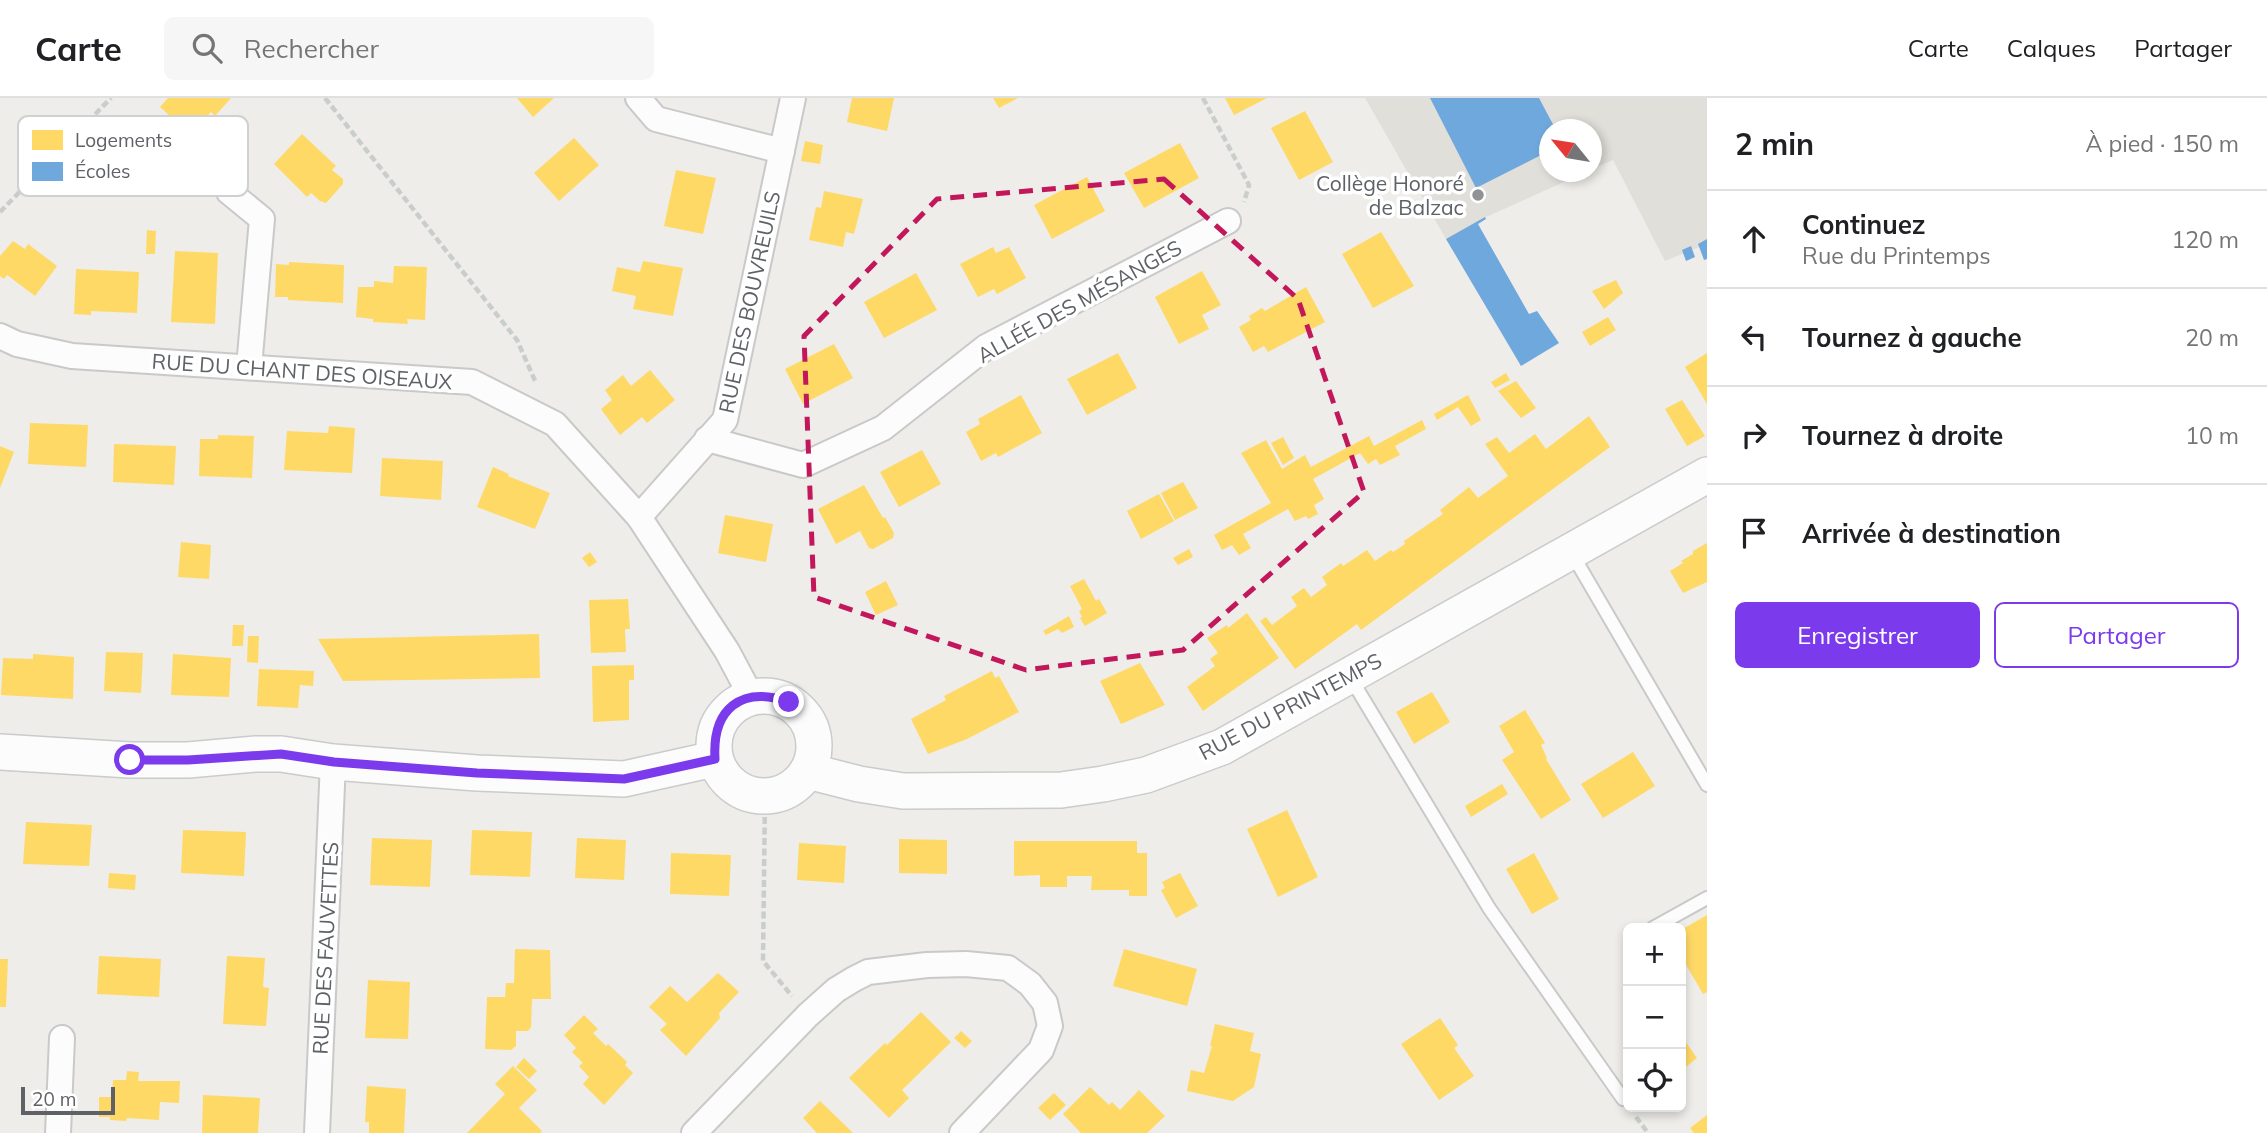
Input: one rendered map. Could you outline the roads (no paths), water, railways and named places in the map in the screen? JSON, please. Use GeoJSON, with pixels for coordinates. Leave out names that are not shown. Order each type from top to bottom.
{"type":"FeatureCollection","features":[{"type":"Feature","properties":{"kind":"main road","name":"RUE DU PRINTEMPS"},"geometry":{"type":"LineString","coordinates":[[808,771],[859,784],[903,791],[1061,790],[1146,775],[1222,747],[1707,475]]}},
{"type":"Feature","properties":{"kind":"main road"},"geometry":{"type":"LineString","coordinates":[[771,695],[789,702],[804,715],[814,738],[815,752],[808,771],[795,786],[777,795],[749,794],[738,790],[724,777],[715,759],[714,739],[720,720],[733,705],[751,696],[771,695]]}},
{"type":"Feature","properties":{"kind":"main road"},"geometry":{"type":"LineString","coordinates":[[0,752],[130,760],[188,760],[281,754],[334,762],[477,773],[624,779],[715,759]]}},
{"type":"Feature","properties":{"kind":"street"},"geometry":{"type":"LineString","coordinates":[[638,98],[656,120],[782,151]]}},
{"type":"Feature","properties":{"kind":"street","name":"RUE DES BOUVREUILS"},"geometry":{"type":"LineString","coordinates":[[639,517],[725,420],[793,98]]}},
{"type":"Feature","properties":{"kind":"street"},"geometry":{"type":"LineString","coordinates":[[234,196],[262,219],[249,367]]}},
{"type":"Feature","properties":{"kind":"street","name":"ALLÉE DES MÉSANGES"},"geometry":{"type":"LineString","coordinates":[[707,439],[803,465],[883,428],[986,347],[1228,221]]}},
{"type":"Feature","properties":{"kind":"street","name":"RUE DU CHANT DES OISEAUX"},"geometry":{"type":"LineString","coordinates":[[0,336],[17,344],[72,356],[472,382],[555,424],[639,517],[727,651],[751,696]]}},
{"type":"Feature","properties":{"kind":"street","name":"RUE DES FAUVETTES"},"geometry":{"type":"LineString","coordinates":[[317,1133],[334,762]]}},
{"type":"Feature","properties":{"kind":"street"},"geometry":{"type":"LineString","coordinates":[[694,1133],[808,1015],[836,990],[868,972],[927,965],[985,965],[1008,968],[1030,984],[1045,1003],[1050,1026],[1041,1050],[961,1133]]}},
{"type":"Feature","properties":{"kind":"street"},"geometry":{"type":"LineString","coordinates":[[58,1133],[62,1038]]}},
{"type":"Feature","properties":{"kind":"lane"},"geometry":{"type":"LineString","coordinates":[[1571,552],[1707,785]]}},
{"type":"Feature","properties":{"kind":"lane"},"geometry":{"type":"LineString","coordinates":[[1349,676],[1489,908],[1623,1099]]}},
{"type":"Feature","properties":{"kind":"lane"},"geometry":{"type":"LineString","coordinates":[[1662,923],[1707,898]]}},
{"type":"Feature","properties":{"kind":"place","name":"Collège Honoré de Balzac"},"geometry":{"type":"Point","coordinates":[1478,195]}}]}
